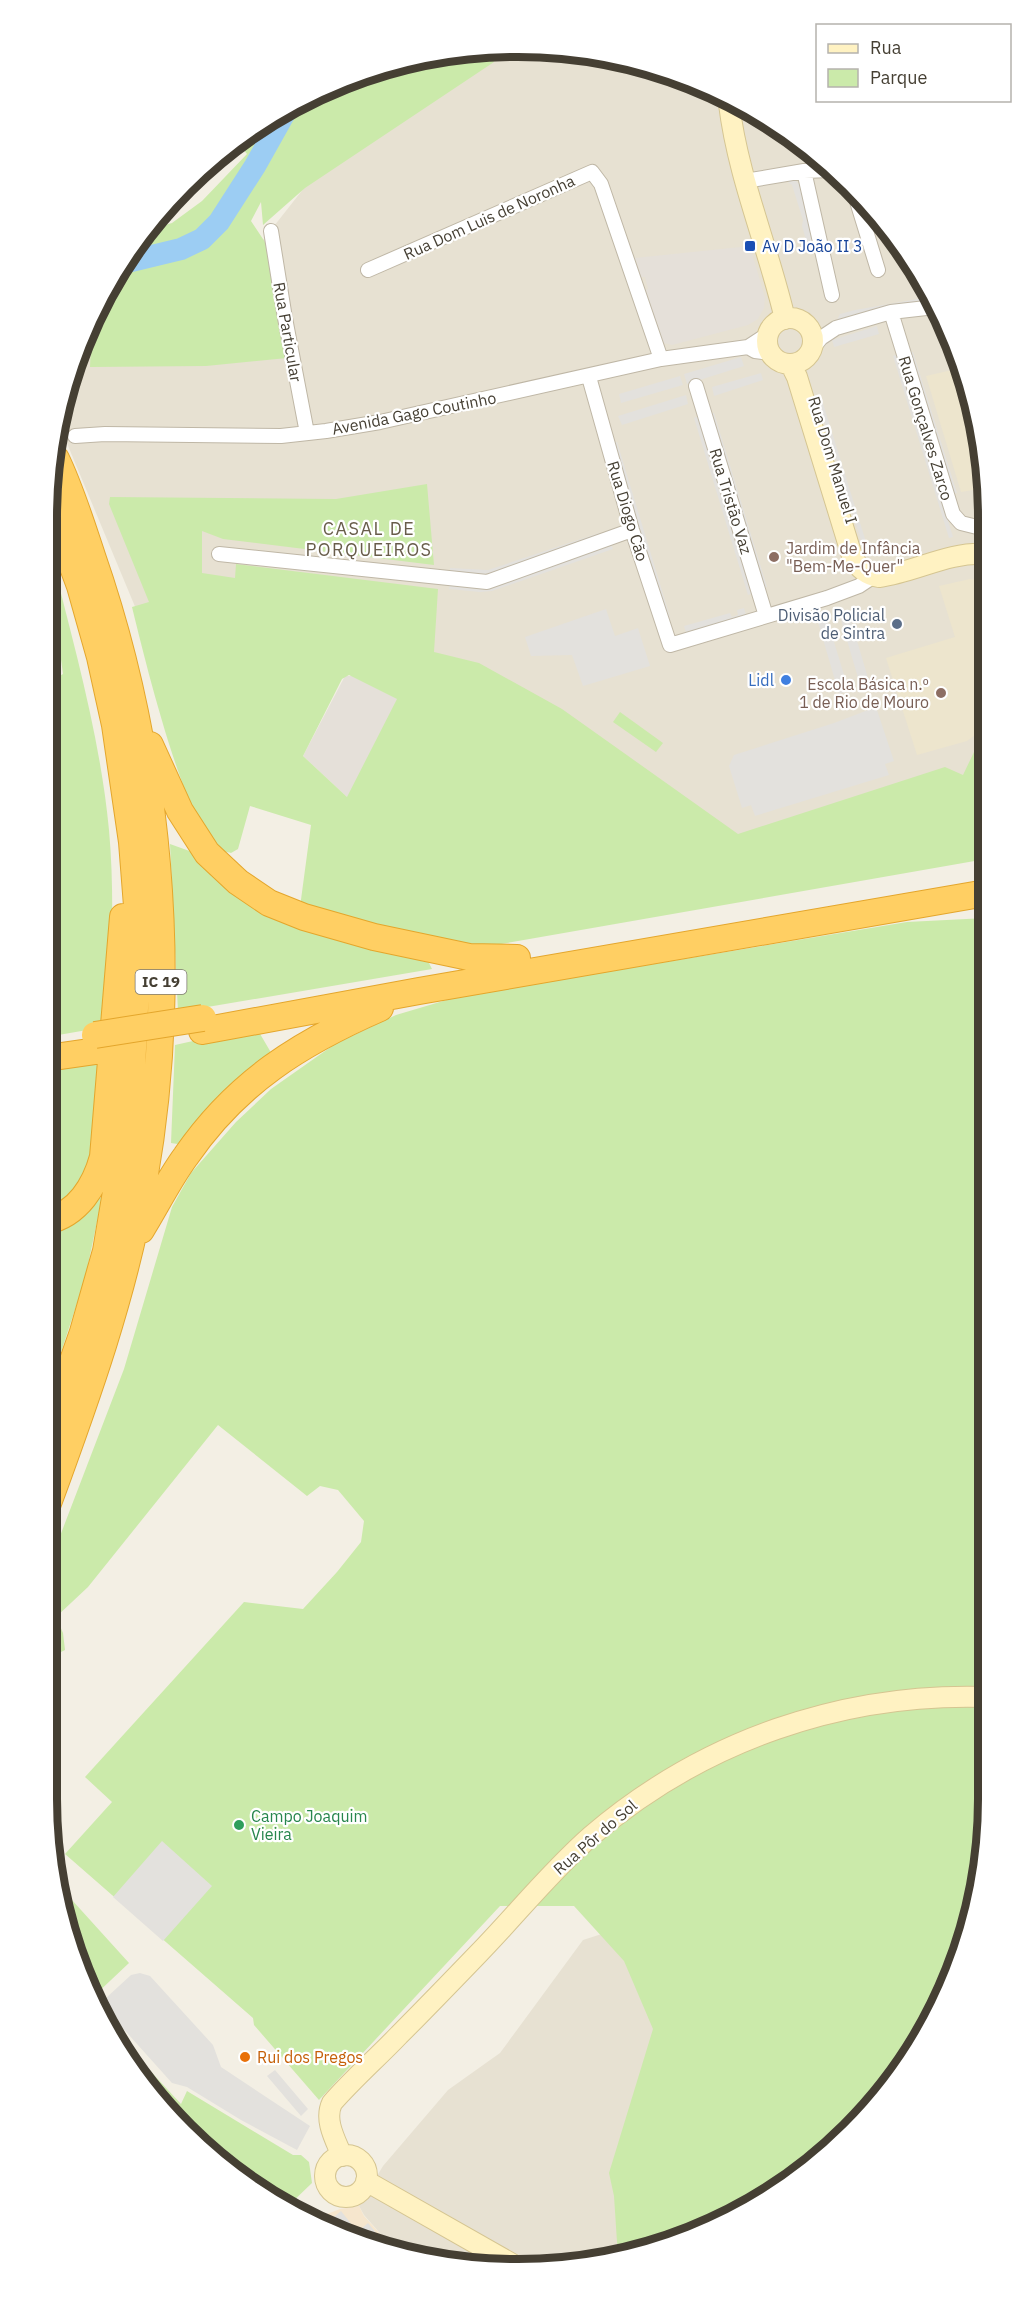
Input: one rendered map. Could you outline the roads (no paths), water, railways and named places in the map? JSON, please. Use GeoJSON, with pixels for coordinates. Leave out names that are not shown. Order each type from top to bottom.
{"type":"FeatureCollection","features":[{"type":"Feature","properties":{"kind":"highway","name":"IC 19"},"geometry":{"type":"LineString","coordinates":[[57,1475],[105,1339],[144,1182],[154,1115],[161,999],[154,840],[136,712],[123,653],[101,581],[60,469]]}},
{"type":"Feature","properties":{"kind":"highway","name":"IC 19"},"geometry":{"type":"LineString","coordinates":[[57,524],[80,586],[99,657],[123,767],[137,906],[137,968],[130,1109],[106,1251],[83,1332],[57,1404]]}},
{"type":"Feature","properties":{"kind":"highway"},"geometry":{"type":"LineString","coordinates":[[136,712],[192,833],[223,869],[251,892],[281,909],[374,937],[469,957],[517,958]]}},
{"type":"Feature","properties":{"kind":"highway"},"geometry":{"type":"LineString","coordinates":[[57,1218],[82,1200],[97,1177],[103,1157],[120,939],[132,842]]}},
{"type":"Feature","properties":{"kind":"highway"},"geometry":{"type":"LineString","coordinates":[[202,1024],[517,958],[978,877]]}},
{"type":"Feature","properties":{"kind":"highway"},"geometry":{"type":"LineString","coordinates":[[57,1055],[95,1043],[202,1024],[419,991],[978,894]]}},
{"type":"Feature","properties":{"kind":"highway"},"geometry":{"type":"LineString","coordinates":[[128,1251],[185,1157],[243,1089],[291,1053],[320,1036],[419,991]]}},
{"type":"Feature","properties":{"kind":"highway"},"geometry":{"type":"LineString","coordinates":[[57,1044],[95,1043]]}},
{"type":"Feature","properties":{"kind":"street"},"geometry":{"type":"LineString","coordinates":[[730,109],[745,182],[785,318]]}},
{"type":"Feature","properties":{"kind":"street"},"geometry":{"type":"LineString","coordinates":[[745,182],[804,171],[820,170]]}},
{"type":"Feature","properties":{"kind":"street"},"geometry":{"type":"LineString","coordinates":[[804,171],[832,295]]}},
{"type":"Feature","properties":{"kind":"street","name":"Rua Dom Luis de Noronha"},"geometry":{"type":"LineString","coordinates":[[368,270],[592,172],[601,184],[661,359]]}},
{"type":"Feature","properties":{"kind":"street"},"geometry":{"type":"LineString","coordinates":[[859,209],[878,270]]}},
{"type":"Feature","properties":{"kind":"street","name":"Rua Particular"},"geometry":{"type":"LineString","coordinates":[[271,231],[307,433]]}},
{"type":"Feature","properties":{"kind":"street"},"geometry":{"type":"LineString","coordinates":[[803,358],[813,335],[805,323],[785,318],[777,322],[769,344],[777,361],[803,358],[821,338],[836,328],[891,312],[927,307]]}},
{"type":"Feature","properties":{"kind":"street","name":"Rua Gonçalves Zarco"},"geometry":{"type":"LineString","coordinates":[[891,312],[953,514],[961,523],[978,528]]}},
{"type":"Feature","properties":{"kind":"street","name":"Avenida Gago Coutinho"},"geometry":{"type":"LineString","coordinates":[[75,436],[105,434],[281,436],[307,433],[380,422],[590,377],[661,359],[769,344]]}},
{"type":"Feature","properties":{"kind":"street","name":"Rua Dom Manuel I"},"geometry":{"type":"LineString","coordinates":[[803,358],[864,563],[874,576]]}},
{"type":"Feature","properties":{"kind":"street","name":"Rua Diogo Cão"},"geometry":{"type":"LineString","coordinates":[[590,377],[632,530],[670,645],[766,616]]}},
{"type":"Feature","properties":{"kind":"street","name":"Rua Tristão Vaz"},"geometry":{"type":"LineString","coordinates":[[696,386],[766,616]]}},
{"type":"Feature","properties":{"kind":"street"},"geometry":{"type":"LineString","coordinates":[[219,554],[487,582],[632,530]]}},
{"type":"Feature","properties":{"kind":"street"},"geometry":{"type":"LineString","coordinates":[[766,616],[859,586],[874,576],[883,577],[953,557],[978,555]]}},
{"type":"Feature","properties":{"kind":"street","name":"Rua Pôr do Sol"},"geometry":{"type":"LineString","coordinates":[[342,2156],[329,2122],[332,2103],[516,1914],[557,1868],[633,1803],[706,1758],[742,1741],[786,1725],[876,1703],[937,1697],[978,1697]]}},
{"type":"Feature","properties":{"kind":"street"},"geometry":{"type":"LineString","coordinates":[[349,2155],[361,2162],[366,2181],[354,2196],[340,2197],[329,2190],[325,2170],[332,2160],[349,2155]]}},
{"type":"Feature","properties":{"kind":"street"},"geometry":{"type":"LineString","coordinates":[[366,2181],[503,2259]]}},
{"type":"Feature","properties":{"kind":"waterway"},"geometry":{"type":"LineString","coordinates":[[137,260],[181,249],[202,239],[219,222],[278,125]]}},
{"type":"Feature","properties":{"kind":"place","name":"Av D João II 3"},"geometry":{"type":"Point","coordinates":[750,246]}},
{"type":"Feature","properties":{"kind":"place","name":"Jardim de Infância \"Bem-Me-Quer\""},"geometry":{"type":"Point","coordinates":[774,557]}},
{"type":"Feature","properties":{"kind":"place","name":"Divisão Policial de Sintra"},"geometry":{"type":"Point","coordinates":[897,624]}},
{"type":"Feature","properties":{"kind":"place","name":"Lidl"},"geometry":{"type":"Point","coordinates":[786,680]}},
{"type":"Feature","properties":{"kind":"place","name":"Escola Básica n.º 1 de Rio de Mouro"},"geometry":{"type":"Point","coordinates":[941,693]}},
{"type":"Feature","properties":{"kind":"place","name":"Campo Joaquim Vieira"},"geometry":{"type":"Point","coordinates":[239,1825]}},
{"type":"Feature","properties":{"kind":"place","name":"Rui dos Pregos"},"geometry":{"type":"Point","coordinates":[245,2057]}},
{"type":"Feature","properties":{"kind":"district","name":"CASAL DE PORQUEIROS"},"geometry":{"type":"Point","coordinates":[369,539]}}]}
